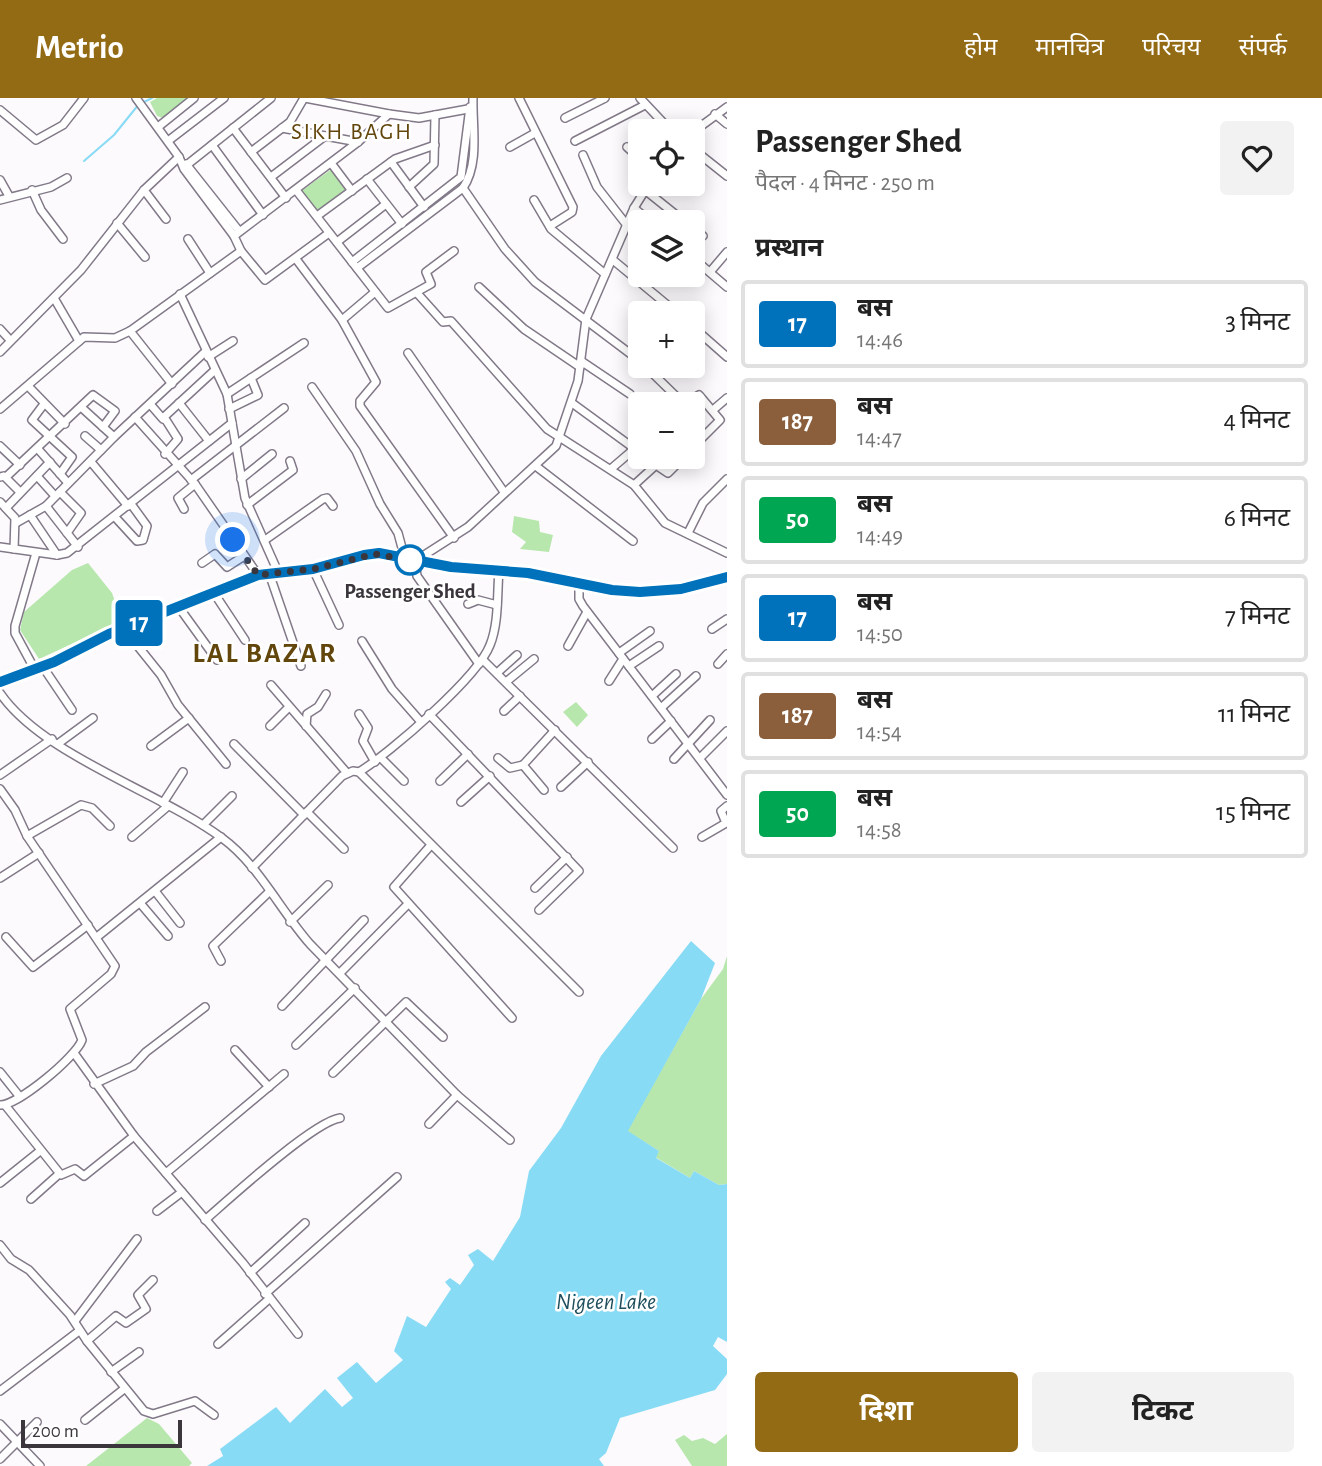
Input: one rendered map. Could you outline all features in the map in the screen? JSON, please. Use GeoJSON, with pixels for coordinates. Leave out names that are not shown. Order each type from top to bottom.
{"type":"FeatureCollection","features":[{"type":"Feature","properties":{"kind":"main road"},"geometry":{"type":"LineString","coordinates":[[0,682],[39,669],[124,629],[258,575],[313,569],[375,554],[541,575],[612,590],[653,592],[727,577]]}},
{"type":"Feature","properties":{"kind":"street"},"geometry":{"type":"LineString","coordinates":[[0,110],[36,140],[62,125],[84,98]]}},
{"type":"Feature","properties":{"kind":"street"},"geometry":{"type":"LineString","coordinates":[[136,98],[237,233],[241,251],[265,280],[329,233]]}},
{"type":"Feature","properties":{"kind":"street"},"geometry":{"type":"LineString","coordinates":[[158,127],[194,98]]}},
{"type":"Feature","properties":{"kind":"street"},"geometry":{"type":"LineString","coordinates":[[168,141],[224,98]]}},
{"type":"Feature","properties":{"kind":"street"},"geometry":{"type":"LineString","coordinates":[[0,352],[81,270],[144,190],[183,161],[212,145],[271,98]]}},
{"type":"Feature","properties":{"kind":"street"},"geometry":{"type":"LineString","coordinates":[[251,152],[282,128],[297,113],[305,98],[419,118],[471,104]]}},
{"type":"Feature","properties":{"kind":"street"},"geometry":{"type":"LineString","coordinates":[[519,98],[573,207],[572,212],[550,226]]}},
{"type":"Feature","properties":{"kind":"street"},"geometry":{"type":"LineString","coordinates":[[565,118],[605,98]]}},
{"type":"Feature","properties":{"kind":"street"},"geometry":{"type":"LineString","coordinates":[[575,141],[642,100],[660,119]]}},
{"type":"Feature","properties":{"kind":"street"},"geometry":{"type":"LineString","coordinates":[[355,265],[463,188],[469,175],[472,155],[471,104]]}},
{"type":"Feature","properties":{"kind":"street"},"geometry":{"type":"LineString","coordinates":[[355,265],[461,177],[471,104]]}},
{"type":"Feature","properties":{"kind":"street"},"geometry":{"type":"LineString","coordinates":[[705,122],[727,107]]}},
{"type":"Feature","properties":{"kind":"street"},"geometry":{"type":"LineString","coordinates":[[237,233],[358,142],[389,114]]}},
{"type":"Feature","properties":{"kind":"street"},"geometry":{"type":"LineString","coordinates":[[715,114],[727,124]]}},
{"type":"Feature","properties":{"kind":"street"},"geometry":{"type":"LineString","coordinates":[[409,187],[433,163],[435,115]]}},
{"type":"Feature","properties":{"kind":"street"},"geometry":{"type":"LineString","coordinates":[[233,128],[286,198]]}},
{"type":"Feature","properties":{"kind":"street"},"geometry":{"type":"LineString","coordinates":[[282,128],[358,142]]}},
{"type":"Feature","properties":{"kind":"street"},"geometry":{"type":"LineString","coordinates":[[510,147],[535,133]]}},
{"type":"Feature","properties":{"kind":"street"},"geometry":{"type":"LineString","coordinates":[[271,177],[325,136]]}},
{"type":"Feature","properties":{"kind":"street"},"geometry":{"type":"LineString","coordinates":[[212,145],[263,215]]}},
{"type":"Feature","properties":{"kind":"street"},"geometry":{"type":"LineString","coordinates":[[317,216],[391,162],[411,151],[435,145]]}},
{"type":"Feature","properties":{"kind":"street"},"geometry":{"type":"LineString","coordinates":[[583,155],[597,187],[626,224]]}},
{"type":"Feature","properties":{"kind":"street"},"geometry":{"type":"LineString","coordinates":[[705,159],[727,176]]}},
{"type":"Feature","properties":{"kind":"street"},"geometry":{"type":"LineString","coordinates":[[391,162],[424,207]]}},
{"type":"Feature","properties":{"kind":"street"},"geometry":{"type":"LineString","coordinates":[[331,163],[352,191]]}},
{"type":"Feature","properties":{"kind":"street"},"geometry":{"type":"LineString","coordinates":[[0,200],[51,187],[67,178]]}},
{"type":"Feature","properties":{"kind":"street"},"geometry":{"type":"LineString","coordinates":[[367,179],[402,224]]}},
{"type":"Feature","properties":{"kind":"street"},"geometry":{"type":"LineString","coordinates":[[0,180],[9,196]]}},
{"type":"Feature","properties":{"kind":"street"},"geometry":{"type":"LineString","coordinates":[[463,188],[519,265],[549,293],[628,352]]}},
{"type":"Feature","properties":{"kind":"street"},"geometry":{"type":"LineString","coordinates":[[32,190],[41,210],[63,239]]}},
{"type":"Feature","properties":{"kind":"street"},"geometry":{"type":"LineString","coordinates":[[144,190],[166,219]]}},
{"type":"Feature","properties":{"kind":"street"},"geometry":{"type":"LineString","coordinates":[[296,190],[388,308],[432,283],[427,271],[454,251]]}},
{"type":"Feature","properties":{"kind":"street"},"geometry":{"type":"LineString","coordinates":[[410,560],[454,538],[503,492],[549,456],[561,437],[572,403],[581,364],[586,319],[626,224],[641,196]]}},
{"type":"Feature","properties":{"kind":"street"},"geometry":{"type":"LineString","coordinates":[[657,196],[672,210]]}},
{"type":"Feature","properties":{"kind":"street"},"geometry":{"type":"LineString","coordinates":[[534,200],[550,226],[605,274]]}},
{"type":"Feature","properties":{"kind":"street"},"geometry":{"type":"LineString","coordinates":[[337,242],[386,204]]}},
{"type":"Feature","properties":{"kind":"street"},"geometry":{"type":"LineString","coordinates":[[117,223],[145,257]]}},
{"type":"Feature","properties":{"kind":"street"},"geometry":{"type":"LineString","coordinates":[[188,239],[210,273]]}},
{"type":"Feature","properties":{"kind":"street"},"geometry":{"type":"LineString","coordinates":[[0,409],[84,337],[115,338],[130,331],[241,251]]}},
{"type":"Feature","properties":{"kind":"street"},"geometry":{"type":"LineString","coordinates":[[710,272],[727,252]]}},
{"type":"Feature","properties":{"kind":"street"},"geometry":{"type":"LineString","coordinates":[[296,259],[342,320],[376,382],[360,401],[360,406],[454,538]]}},
{"type":"Feature","properties":{"kind":"street"},"geometry":{"type":"LineString","coordinates":[[613,260],[663,301]]}},
{"type":"Feature","properties":{"kind":"street"},"geometry":{"type":"LineString","coordinates":[[705,268],[727,287]]}},
{"type":"Feature","properties":{"kind":"street"},"geometry":{"type":"LineString","coordinates":[[479,287],[524,329],[628,393]]}},
{"type":"Feature","properties":{"kind":"street"},"geometry":{"type":"LineString","coordinates":[[342,320],[375,292]]}},
{"type":"Feature","properties":{"kind":"street"},"geometry":{"type":"LineString","coordinates":[[417,293],[443,322],[451,321],[547,429],[612,468],[634,485],[660,519],[727,553]]}},
{"type":"Feature","properties":{"kind":"street"},"geometry":{"type":"LineString","coordinates":[[180,294],[227,394],[247,505],[265,540],[301,666]]}},
{"type":"Feature","properties":{"kind":"street"},"geometry":{"type":"LineString","coordinates":[[54,298],[79,341]]}},
{"type":"Feature","properties":{"kind":"street"},"geometry":{"type":"LineString","coordinates":[[0,329],[10,340]]}},
{"type":"Feature","properties":{"kind":"street"},"geometry":{"type":"LineString","coordinates":[[130,331],[172,384]]}},
{"type":"Feature","properties":{"kind":"street"},"geometry":{"type":"LineString","coordinates":[[705,338],[727,357]]}},
{"type":"Feature","properties":{"kind":"street"},"geometry":{"type":"LineString","coordinates":[[16,523],[46,506],[135,417],[206,354],[233,341]]}},
{"type":"Feature","properties":{"kind":"street"},"geometry":{"type":"LineString","coordinates":[[227,394],[304,343]]}},
{"type":"Feature","properties":{"kind":"street"},"geometry":{"type":"LineString","coordinates":[[408,354],[503,492]]}},
{"type":"Feature","properties":{"kind":"street"},"geometry":{"type":"LineString","coordinates":[[163,419],[215,370]]}},
{"type":"Feature","properties":{"kind":"street"},"geometry":{"type":"LineString","coordinates":[[229,409],[258,395],[251,378]]}},
{"type":"Feature","properties":{"kind":"street"},"geometry":{"type":"LineString","coordinates":[[657,378],[672,392]]}},
{"type":"Feature","properties":{"kind":"street"},"geometry":{"type":"LineString","coordinates":[[27,386],[65,424]]}},
{"type":"Feature","properties":{"kind":"street"},"geometry":{"type":"LineString","coordinates":[[312,387],[356,451],[417,576],[481,662],[497,673],[673,848]]}},
{"type":"Feature","properties":{"kind":"street"},"geometry":{"type":"LineString","coordinates":[[20,492],[3,477],[38,449],[93,395],[115,412],[103,426]]}},
{"type":"Feature","properties":{"kind":"street"},"geometry":{"type":"LineString","coordinates":[[713,410],[727,398]]}},
{"type":"Feature","properties":{"kind":"street"},"geometry":{"type":"LineString","coordinates":[[705,402],[720,421],[705,435]]}},
{"type":"Feature","properties":{"kind":"street"},"geometry":{"type":"LineString","coordinates":[[179,403],[209,441]]}},
{"type":"Feature","properties":{"kind":"street"},"geometry":{"type":"LineString","coordinates":[[572,403],[628,440]]}},
{"type":"Feature","properties":{"kind":"street"},"geometry":{"type":"LineString","coordinates":[[44,404],[32,420],[72,457],[60,474]]}},
{"type":"Feature","properties":{"kind":"street"},"geometry":{"type":"LineString","coordinates":[[150,404],[178,439],[165,454]]}},
{"type":"Feature","properties":{"kind":"street"},"geometry":{"type":"LineString","coordinates":[[81,407],[114,437]]}},
{"type":"Feature","properties":{"kind":"street"},"geometry":{"type":"LineString","coordinates":[[184,509],[178,498],[193,482],[235,444],[284,408]]}},
{"type":"Feature","properties":{"kind":"street"},"geometry":{"type":"LineString","coordinates":[[135,417],[165,454],[193,482],[258,575]]}},
{"type":"Feature","properties":{"kind":"street"},"geometry":{"type":"LineString","coordinates":[[0,547],[57,555],[78,547],[232,423]]}},
{"type":"Feature","properties":{"kind":"street"},"geometry":{"type":"LineString","coordinates":[[85,436],[101,450]]}},
{"type":"Feature","properties":{"kind":"street"},"geometry":{"type":"LineString","coordinates":[[0,446],[20,465]]}},
{"type":"Feature","properties":{"kind":"street"},"geometry":{"type":"LineString","coordinates":[[38,449],[68,483]]}},
{"type":"Feature","properties":{"kind":"street"},"geometry":{"type":"LineString","coordinates":[[241,479],[272,454]]}},
{"type":"Feature","properties":{"kind":"street"},"geometry":{"type":"LineString","coordinates":[[612,468],[628,455]]}},
{"type":"Feature","properties":{"kind":"street"},"geometry":{"type":"LineString","coordinates":[[247,505],[293,470],[290,461]]}},
{"type":"Feature","properties":{"kind":"street"},"geometry":{"type":"LineString","coordinates":[[14,549],[16,523],[3,505],[50,462]]}},
{"type":"Feature","properties":{"kind":"street"},"geometry":{"type":"LineString","coordinates":[[91,462],[148,526],[143,540],[137,541],[115,517]]}},
{"type":"Feature","properties":{"kind":"street"},"geometry":{"type":"LineString","coordinates":[[537,467],[633,541]]}},
{"type":"Feature","properties":{"kind":"street"},"geometry":{"type":"LineString","coordinates":[[634,485],[652,469]]}},
{"type":"Feature","properties":{"kind":"street"},"geometry":{"type":"LineString","coordinates":[[37,476],[81,513],[67,533]]}},
{"type":"Feature","properties":{"kind":"street"},"geometry":{"type":"LineString","coordinates":[[688,533],[703,503],[727,479]]}},
{"type":"Feature","properties":{"kind":"street"},"geometry":{"type":"LineString","coordinates":[[265,540],[325,498],[333,506]]}},
{"type":"Feature","properties":{"kind":"street"},"geometry":{"type":"LineString","coordinates":[[46,506],[78,547]]}},
{"type":"Feature","properties":{"kind":"street"},"geometry":{"type":"LineString","coordinates":[[30,515],[57,555]]}},
{"type":"Feature","properties":{"kind":"street"},"geometry":{"type":"LineString","coordinates":[[36,553],[15,633],[39,669],[72,710]]}},
{"type":"Feature","properties":{"kind":"street"},"geometry":{"type":"LineString","coordinates":[[202,563],[215,554],[227,567],[244,556]]}},
{"type":"Feature","properties":{"kind":"street"},"geometry":{"type":"LineString","coordinates":[[313,569],[339,625]]}},
{"type":"Feature","properties":{"kind":"street"},"geometry":{"type":"LineString","coordinates":[[252,868],[347,773],[359,772],[378,760],[421,722],[481,662],[493,636],[499,570]]}},
{"type":"Feature","properties":{"kind":"street"},"geometry":{"type":"LineString","coordinates":[[579,583],[579,598],[587,611],[727,795]]}},
{"type":"Feature","properties":{"kind":"street"},"geometry":{"type":"LineString","coordinates":[[214,593],[245,640]]}},
{"type":"Feature","properties":{"kind":"street"},"geometry":{"type":"LineString","coordinates":[[468,604],[478,600],[497,605]]}},
{"type":"Feature","properties":{"kind":"street"},"geometry":{"type":"LineString","coordinates":[[178,606],[217,660]]}},
{"type":"Feature","properties":{"kind":"street"},"geometry":{"type":"LineString","coordinates":[[568,646],[587,611]]}},
{"type":"Feature","properties":{"kind":"street"},"geometry":{"type":"LineString","coordinates":[[712,629],[727,619]]}},
{"type":"Feature","properties":{"kind":"street"},"geometry":{"type":"LineString","coordinates":[[124,629],[161,675],[188,718],[226,764]]}},
{"type":"Feature","properties":{"kind":"street"},"geometry":{"type":"LineString","coordinates":[[609,681],[621,656],[650,631]]}},
{"type":"Feature","properties":{"kind":"street"},"geometry":{"type":"LineString","coordinates":[[362,641],[392,689],[421,722]]}},
{"type":"Feature","properties":{"kind":"street"},"geometry":{"type":"LineString","coordinates":[[629,666],[659,646]]}},
{"type":"Feature","properties":{"kind":"street"},"geometry":{"type":"LineString","coordinates":[[718,664],[727,653]]}},
{"type":"Feature","properties":{"kind":"street"},"geometry":{"type":"LineString","coordinates":[[497,673],[517,655]]}},
{"type":"Feature","properties":{"kind":"street"},"geometry":{"type":"LineString","coordinates":[[506,682],[534,659]]}},
{"type":"Feature","properties":{"kind":"street"},"geometry":{"type":"LineString","coordinates":[[652,696],[676,674]]}},
{"type":"Feature","properties":{"kind":"street"},"geometry":{"type":"LineString","coordinates":[[661,708],[696,676]]}},
{"type":"Feature","properties":{"kind":"street"},"geometry":{"type":"LineString","coordinates":[[271,685],[347,773]]}},
{"type":"Feature","properties":{"kind":"street"},"geometry":{"type":"LineString","coordinates":[[0,693],[22,719],[221,837],[252,868],[290,922],[457,1095],[510,1140]]}},
{"type":"Feature","properties":{"kind":"street"},"geometry":{"type":"LineString","coordinates":[[306,726],[307,714],[318,707],[326,694]]}},
{"type":"Feature","properties":{"kind":"street"},"geometry":{"type":"LineString","coordinates":[[504,711],[520,696]]}},
{"type":"Feature","properties":{"kind":"street"},"geometry":{"type":"LineString","coordinates":[[270,726],[289,707]]}},
{"type":"Feature","properties":{"kind":"street"},"geometry":{"type":"LineString","coordinates":[[359,713],[368,728],[363,741],[378,760],[404,781]]}},
{"type":"Feature","properties":{"kind":"street"},"geometry":{"type":"LineString","coordinates":[[429,714],[567,857],[579,873],[539,910]]}},
{"type":"Feature","properties":{"kind":"street"},"geometry":{"type":"LineString","coordinates":[[0,775],[93,718]]}},
{"type":"Feature","properties":{"kind":"street"},"geometry":{"type":"LineString","coordinates":[[151,746],[188,718]]}},
{"type":"Feature","properties":{"kind":"street"},"geometry":{"type":"LineString","coordinates":[[674,759],[710,720]]}},
{"type":"Feature","properties":{"kind":"street"},"geometry":{"type":"LineString","coordinates":[[652,739],[671,721]]}},
{"type":"Feature","properties":{"kind":"street"},"geometry":{"type":"LineString","coordinates":[[498,758],[510,768],[523,765],[555,730]]}},
{"type":"Feature","properties":{"kind":"street"},"geometry":{"type":"LineString","coordinates":[[700,758],[727,732]]}},
{"type":"Feature","properties":{"kind":"street"},"geometry":{"type":"LineString","coordinates":[[234,744],[344,849]]}},
{"type":"Feature","properties":{"kind":"street"},"geometry":{"type":"LineString","coordinates":[[440,781],[468,754]]}},
{"type":"Feature","properties":{"kind":"street"},"geometry":{"type":"LineString","coordinates":[[561,787],[588,762]]}},
{"type":"Feature","properties":{"kind":"street"},"geometry":{"type":"LineString","coordinates":[[523,765],[544,790]]}},
{"type":"Feature","properties":{"kind":"street"},"geometry":{"type":"LineString","coordinates":[[132,837],[165,804],[183,772]]}},
{"type":"Feature","properties":{"kind":"street"},"geometry":{"type":"LineString","coordinates":[[359,772],[579,992]]}},
{"type":"Feature","properties":{"kind":"street"},"geometry":{"type":"LineString","coordinates":[[461,802],[490,776]]}},
{"type":"Feature","properties":{"kind":"street"},"geometry":{"type":"LineString","coordinates":[[0,789],[15,810],[27,836],[115,966],[111,974],[70,1009],[82,1040],[74,1053],[20,1097],[3,1105],[59,1174]]}},
{"type":"Feature","properties":{"kind":"street"},"geometry":{"type":"LineString","coordinates":[[203,825],[232,796]]}},
{"type":"Feature","properties":{"kind":"street"},"geometry":{"type":"LineString","coordinates":[[27,836],[81,805],[92,808],[110,826]]}},
{"type":"Feature","properties":{"kind":"street"},"geometry":{"type":"LineString","coordinates":[[702,837],[726,823],[722,811],[727,806]]}},
{"type":"Feature","properties":{"kind":"street"},"geometry":{"type":"LineString","coordinates":[[97,937],[221,837]]}},
{"type":"Feature","properties":{"kind":"street"},"geometry":{"type":"LineString","coordinates":[[431,845],[393,885],[512,1018]]}},
{"type":"Feature","properties":{"kind":"street"},"geometry":{"type":"LineString","coordinates":[[0,878],[39,853]]}},
{"type":"Feature","properties":{"kind":"street"},"geometry":{"type":"LineString","coordinates":[[535,888],[567,857]]}},
{"type":"Feature","properties":{"kind":"street"},"geometry":{"type":"LineString","coordinates":[[290,922],[328,885]]}},
{"type":"Feature","properties":{"kind":"street"},"geometry":{"type":"LineString","coordinates":[[155,891],[180,923]]}},
{"type":"Feature","properties":{"kind":"street"},"geometry":{"type":"LineString","coordinates":[[221,961],[212,951],[214,943],[268,892]]}},
{"type":"Feature","properties":{"kind":"street"},"geometry":{"type":"LineString","coordinates":[[140,903],[168,936]]}},
{"type":"Feature","properties":{"kind":"street"},"geometry":{"type":"LineString","coordinates":[[340,973],[408,904]]}},
{"type":"Feature","properties":{"kind":"street"},"geometry":{"type":"LineString","coordinates":[[282,1006],[364,920]]}},
{"type":"Feature","properties":{"kind":"street"},"geometry":{"type":"LineString","coordinates":[[6,937],[33,967],[88,925]]}},
{"type":"Feature","properties":{"kind":"street"},"geometry":{"type":"LineString","coordinates":[[296,1045],[355,988]]}},
{"type":"Feature","properties":{"kind":"street"},"geometry":{"type":"LineString","coordinates":[[333,1073],[406,1002],[443,1037]]}},
{"type":"Feature","properties":{"kind":"street"},"geometry":{"type":"LineString","coordinates":[[94,1084],[133,1066],[146,1052],[205,1006]]}},
{"type":"Feature","properties":{"kind":"street"},"geometry":{"type":"LineString","coordinates":[[235,1050],[269,1087]]}},
{"type":"Feature","properties":{"kind":"street"},"geometry":{"type":"LineString","coordinates":[[74,1053],[134,1136],[250,1272],[298,1334]]}},
{"type":"Feature","properties":{"kind":"street"},"geometry":{"type":"LineString","coordinates":[[0,1072],[20,1097]]}},
{"type":"Feature","properties":{"kind":"street"},"geometry":{"type":"LineString","coordinates":[[166,1173],[284,1074]]}},
{"type":"Feature","properties":{"kind":"street"},"geometry":{"type":"LineString","coordinates":[[429,1124],[457,1095]]}},
{"type":"Feature","properties":{"kind":"street"},"geometry":{"type":"LineString","coordinates":[[205,1220],[265,1167],[323,1125],[340,1118]]}},
{"type":"Feature","properties":{"kind":"street"},"geometry":{"type":"LineString","coordinates":[[32,1199],[59,1174],[75,1170],[84,1176],[134,1136]]}},
{"type":"Feature","properties":{"kind":"street"},"geometry":{"type":"LineString","coordinates":[[0,1183],[40,1151]]}},
{"type":"Feature","properties":{"kind":"street"},"geometry":{"type":"LineString","coordinates":[[218,1344],[397,1177]]}},
{"type":"Feature","properties":{"kind":"street"},"geometry":{"type":"LineString","coordinates":[[157,1211],[182,1192]]}},
{"type":"Feature","properties":{"kind":"street"},"geometry":{"type":"LineString","coordinates":[[250,1272],[305,1223]]}},
{"type":"Feature","properties":{"kind":"street"},"geometry":{"type":"LineString","coordinates":[[75,1321],[136,1239]]}},
{"type":"Feature","properties":{"kind":"street"},"geometry":{"type":"LineString","coordinates":[[0,1245],[11,1259],[29,1270],[75,1321],[79,1331],[124,1389],[150,1414],[195,1401],[214,1415]]}},
{"type":"Feature","properties":{"kind":"street"},"geometry":{"type":"LineString","coordinates":[[87,1341],[116,1316],[126,1324],[146,1309],[138,1295],[153,1280]]}},
{"type":"Feature","properties":{"kind":"street"},"geometry":{"type":"LineString","coordinates":[[0,1391],[79,1331]]}},
{"type":"Feature","properties":{"kind":"street"},"geometry":{"type":"LineString","coordinates":[[111,1372],[139,1352]]}},
{"type":"Feature","properties":{"kind":"street"},"geometry":{"type":"LineString","coordinates":[[85,1420],[124,1389]]}},
{"type":"Feature","properties":{"kind":"street"},"geometry":{"type":"LineString","coordinates":[[0,1459],[37,1422]]}},
{"type":"Feature","properties":{"kind":"street"},"geometry":{"type":"LineString","coordinates":[[0,1424],[40,1466]]}},
{"type":"Feature","properties":{"kind":"green space"},"geometry":{"type":"Polygon","coordinates":[[[157,98],[190,98],[163,118],[157,116],[150,102],[157,98]]]}},
{"type":"Feature","properties":{"kind":"green space"},"geometry":{"type":"Polygon","coordinates":[[[333,168],[349,189],[317,214],[300,192],[333,168]]]}},
{"type":"Feature","properties":{"kind":"green space"},"geometry":{"type":"Polygon","coordinates":[[[514,516],[539,521],[540,532],[553,535],[549,552],[520,549],[526,542],[512,532],[514,516]]]}},
{"type":"Feature","properties":{"kind":"green space"},"geometry":{"type":"Polygon","coordinates":[[[88,563],[112,593],[122,621],[39,659],[20,630],[24,612],[72,570],[88,563]]]}},
{"type":"Feature","properties":{"kind":"green space"},"geometry":{"type":"Polygon","coordinates":[[[576,702],[588,715],[577,727],[563,712],[576,702]]]}},
{"type":"Feature","properties":{"kind":"green space"},"geometry":{"type":"Polygon","coordinates":[[[727,956],[727,1184],[719,1185],[694,1171],[690,1178],[655,1157],[659,1151],[627,1131],[701,999],[723,969],[727,956]]]}},
{"type":"Feature","properties":{"kind":"green space"},"geometry":{"type":"Polygon","coordinates":[[[147,1418],[159,1424],[192,1463],[189,1466],[86,1466],[147,1418]]]}},
{"type":"Feature","properties":{"kind":"green space"},"geometry":{"type":"Polygon","coordinates":[[[727,1434],[727,1466],[692,1466],[675,1440],[684,1435],[692,1441],[703,1438],[715,1444],[727,1434]]]}},
{"type":"Feature","properties":{"kind":"water","name":"Nigeen Lake"},"geometry":{"type":"Polygon","coordinates":[[[691,941],[715,963],[701,999],[628,1131],[659,1151],[656,1158],[690,1178],[694,1171],[719,1185],[727,1184],[727,1342],[718,1337],[713,1346],[727,1359],[727,1374],[715,1390],[620,1418],[606,1453],[599,1459],[604,1466],[207,1466],[223,1456],[220,1449],[276,1407],[290,1423],[325,1389],[342,1407],[353,1398],[337,1378],[357,1362],[376,1383],[403,1360],[394,1351],[407,1316],[426,1327],[451,1289],[445,1282],[450,1278],[460,1285],[474,1265],[468,1255],[478,1249],[493,1261],[520,1217],[529,1171],[561,1128],[601,1056],[691,941]]]}},
{"type":"Feature","properties":{"kind":"waterway"},"geometry":{"type":"LineString","coordinates":[[144,102],[152,98]]}},
{"type":"Feature","properties":{"kind":"waterway"},"geometry":{"type":"LineString","coordinates":[[84,161],[114,135],[139,104]]}},
{"type":"Feature","properties":{"kind":"bus line","name":"17"},"geometry":{"type":"LineString","coordinates":[[0,682],[54,662],[109,634],[258,575],[313,569],[364,555],[379,553],[424,563],[528,573],[612,590],[640,592],[681,589],[727,577]]}},
{"type":"Feature","properties":{"kind":"place","name":"Passenger Shed"},"geometry":{"type":"Point","coordinates":[410,560]}},
{"type":"Feature","properties":{"kind":"district","name":"SIKH BAGH"},"geometry":{"type":"Point","coordinates":[352,131]}},
{"type":"Feature","properties":{"kind":"district","name":"LAL BAZAR"},"geometry":{"type":"Point","coordinates":[265,652]}},
{"type":"Feature","properties":{"kind":"route"},"geometry":{"type":"LineString","coordinates":[[233,540],[258,575],[313,569],[364,555],[383,554],[410,560]]}}]}
